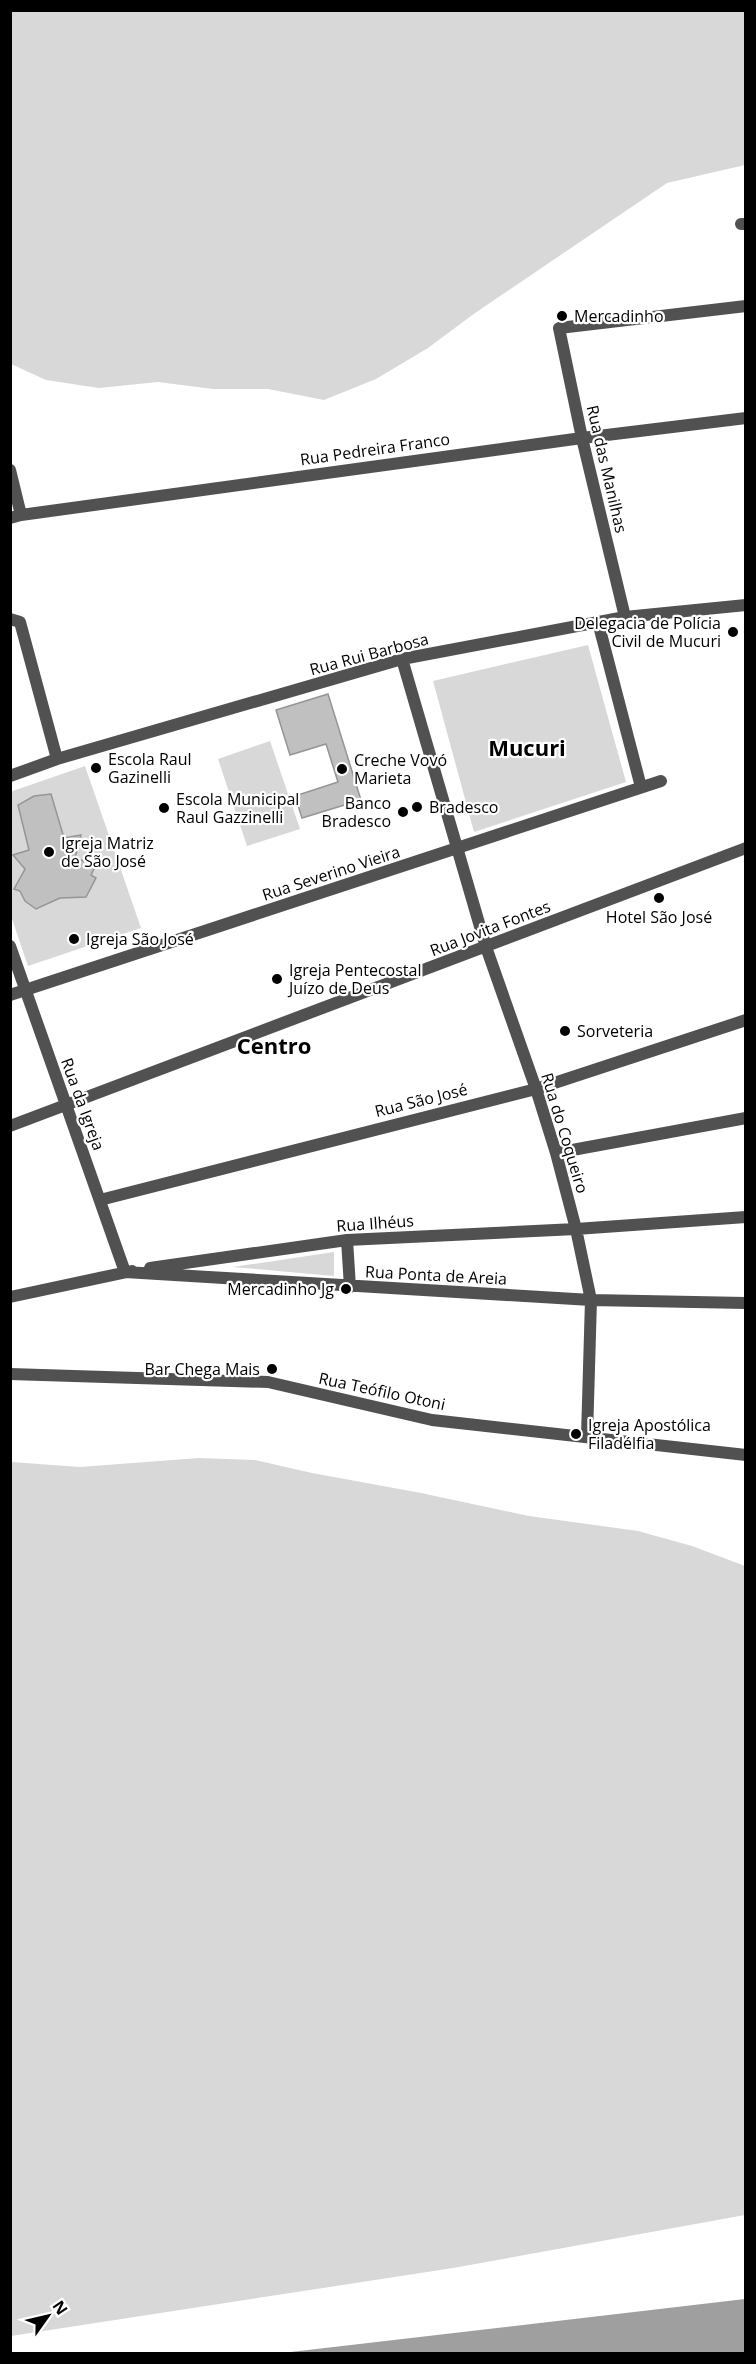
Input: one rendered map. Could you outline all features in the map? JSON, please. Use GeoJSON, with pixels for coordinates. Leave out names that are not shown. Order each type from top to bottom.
{"type":"FeatureCollection","features":[{"type":"Feature","properties":{"kind":"street","name":"Rua das Manilhas"},"geometry":{"type":"LineString","coordinates":[[625,617],[582,438],[559,328],[746,306]]}},
{"type":"Feature","properties":{"kind":"street","name":"Rua Pedreira Franco"},"geometry":{"type":"LineString","coordinates":[[16,516],[582,438],[746,418]]}},
{"type":"Feature","properties":{"kind":"street"},"geometry":{"type":"LineString","coordinates":[[10,470],[16,516]]}},
{"type":"Feature","properties":{"kind":"street","name":"Rua Rui Barbosa"},"geometry":{"type":"LineString","coordinates":[[10,776],[57,759],[402,659],[625,617],[746,605]]}},
{"type":"Feature","properties":{"kind":"street"},"geometry":{"type":"LineString","coordinates":[[10,619],[20,622],[57,759]]}},
{"type":"Feature","properties":{"kind":"street"},"geometry":{"type":"LineString","coordinates":[[598,622],[641,787]]}},
{"type":"Feature","properties":{"kind":"street","name":"Rua do Coqueiro"},"geometry":{"type":"LineString","coordinates":[[402,659],[486,947],[536,1089],[576,1229],[591,1300],[587,1436]]}},
{"type":"Feature","properties":{"kind":"street","name":"Rua Severino Vieira"},"geometry":{"type":"LineString","coordinates":[[10,995],[661,781]]}},
{"type":"Feature","properties":{"kind":"street","name":"Rua Jovita Fontes"},"geometry":{"type":"LineString","coordinates":[[10,1126],[746,848]]}},
{"type":"Feature","properties":{"kind":"street","name":"Rua da Igreja"},"geometry":{"type":"LineString","coordinates":[[10,946],[124,1272]]}},
{"type":"Feature","properties":{"kind":"street","name":"Rua São José"},"geometry":{"type":"LineString","coordinates":[[100,1200],[536,1089],[746,1020]]}},
{"type":"Feature","properties":{"kind":"street"},"geometry":{"type":"LineString","coordinates":[[556,1153],[746,1118]]}},
{"type":"Feature","properties":{"kind":"street","name":"Rua Ilhéus"},"geometry":{"type":"LineString","coordinates":[[10,1297],[124,1272],[347,1240],[576,1229],[746,1217]]}},
{"type":"Feature","properties":{"kind":"street"},"geometry":{"type":"LineString","coordinates":[[347,1240],[350,1287]]}},
{"type":"Feature","properties":{"kind":"street","name":"Rua Ponta de Areia"},"geometry":{"type":"LineString","coordinates":[[124,1272],[591,1300],[746,1303]]}},
{"type":"Feature","properties":{"kind":"street","name":"Rua Teófilo Otoni"},"geometry":{"type":"LineString","coordinates":[[10,1374],[268,1382],[432,1420],[746,1455]]}},
{"type":"Feature","properties":{"kind":"shaded area"},"geometry":{"type":"Polygon","coordinates":[[[11,10],[745,11],[745,165],[667,183],[475,313],[428,348],[376,379],[324,400],[268,389],[213,389],[158,382],[99,388],[46,380],[11,364],[11,10]]]}},
{"type":"Feature","properties":{"kind":"shaded area"},"geometry":{"type":"Polygon","coordinates":[[[588,645],[626,782],[474,832],[433,681],[588,645]]]}},
{"type":"Feature","properties":{"kind":"shaded area"},"geometry":{"type":"Polygon","coordinates":[[[270,741],[300,829],[247,846],[218,759],[270,741]]]}},
{"type":"Feature","properties":{"kind":"shaded area"},"geometry":{"type":"Polygon","coordinates":[[[85,766],[141,928],[28,966],[11,916],[10,792],[85,766]]]}},
{"type":"Feature","properties":{"kind":"shaded area"},"geometry":{"type":"Polygon","coordinates":[[[334,1252],[334,1276],[233,1267],[334,1252]]]}},
{"type":"Feature","properties":{"kind":"shaded area"},"geometry":{"type":"Polygon","coordinates":[[[199,1458],[255,1460],[529,1516],[638,1531],[692,1546],[745,1566],[745,2215],[453,2268],[11,2336],[11,1462],[80,1467],[199,1458]]]}},
{"type":"Feature","properties":{"kind":"shaded area"},"geometry":{"type":"Polygon","coordinates":[[[745,2299],[745,2353],[282,2353],[745,2299]]]}},
{"type":"Feature","properties":{"kind":"building","name":"Creche Vovó Marieta"},"geometry":{"type":"Polygon","coordinates":[[[328,694],[361,800],[302,818],[295,796],[338,782],[326,744],[290,755],[276,710],[328,694]]]}},
{"type":"Feature","properties":{"kind":"building","name":"Igreja Matriz de São José"},"geometry":{"type":"Polygon","coordinates":[[[51,794],[64,838],[81,835],[75,858],[96,865],[91,875],[96,878],[86,897],[60,898],[36,909],[25,901],[20,891],[14,889],[25,869],[13,855],[29,850],[18,805],[34,796],[51,794]]]}},
{"type":"Feature","properties":{"kind":"place","name":"Mercadinho"},"geometry":{"type":"Point","coordinates":[562,316]}},
{"type":"Feature","properties":{"kind":"place","name":"Delegacia de Polícia Civil de Mucuri"},"geometry":{"type":"Point","coordinates":[733,632]}},
{"type":"Feature","properties":{"kind":"place","name":"Escola Raul Gazinelli"},"geometry":{"type":"Point","coordinates":[96,768]}},
{"type":"Feature","properties":{"kind":"place","name":"Creche Vovó Marieta"},"geometry":{"type":"Point","coordinates":[342,769]}},
{"type":"Feature","properties":{"kind":"place","name":"Bradesco"},"geometry":{"type":"Point","coordinates":[417,807]}},
{"type":"Feature","properties":{"kind":"place","name":"Escola Municipal Raul Gazzinelli"},"geometry":{"type":"Point","coordinates":[164,808]}},
{"type":"Feature","properties":{"kind":"place","name":"Banco Bradesco"},"geometry":{"type":"Point","coordinates":[403,812]}},
{"type":"Feature","properties":{"kind":"place","name":"Igreja Matriz de São José"},"geometry":{"type":"Point","coordinates":[49,852]}},
{"type":"Feature","properties":{"kind":"place","name":"Hotel São José"},"geometry":{"type":"Point","coordinates":[659,898]}},
{"type":"Feature","properties":{"kind":"place","name":"Igreja São José"},"geometry":{"type":"Point","coordinates":[74,939]}},
{"type":"Feature","properties":{"kind":"place","name":"Igreja Pentecostal Juízo de Deus"},"geometry":{"type":"Point","coordinates":[277,979]}},
{"type":"Feature","properties":{"kind":"place","name":"Sorveteria"},"geometry":{"type":"Point","coordinates":[565,1031]}},
{"type":"Feature","properties":{"kind":"place","name":"Mercadinho Jg"},"geometry":{"type":"Point","coordinates":[346,1289]}},
{"type":"Feature","properties":{"kind":"place","name":"Bar Chega Mais"},"geometry":{"type":"Point","coordinates":[272,1369]}},
{"type":"Feature","properties":{"kind":"place","name":"Igreja Apostólica Filadélfia"},"geometry":{"type":"Point","coordinates":[576,1434]}},
{"type":"Feature","properties":{"kind":"district","name":"Mucuri"},"geometry":{"type":"Point","coordinates":[527,748]}},
{"type":"Feature","properties":{"kind":"district","name":"Centro"},"geometry":{"type":"Point","coordinates":[274,1046]}}]}
